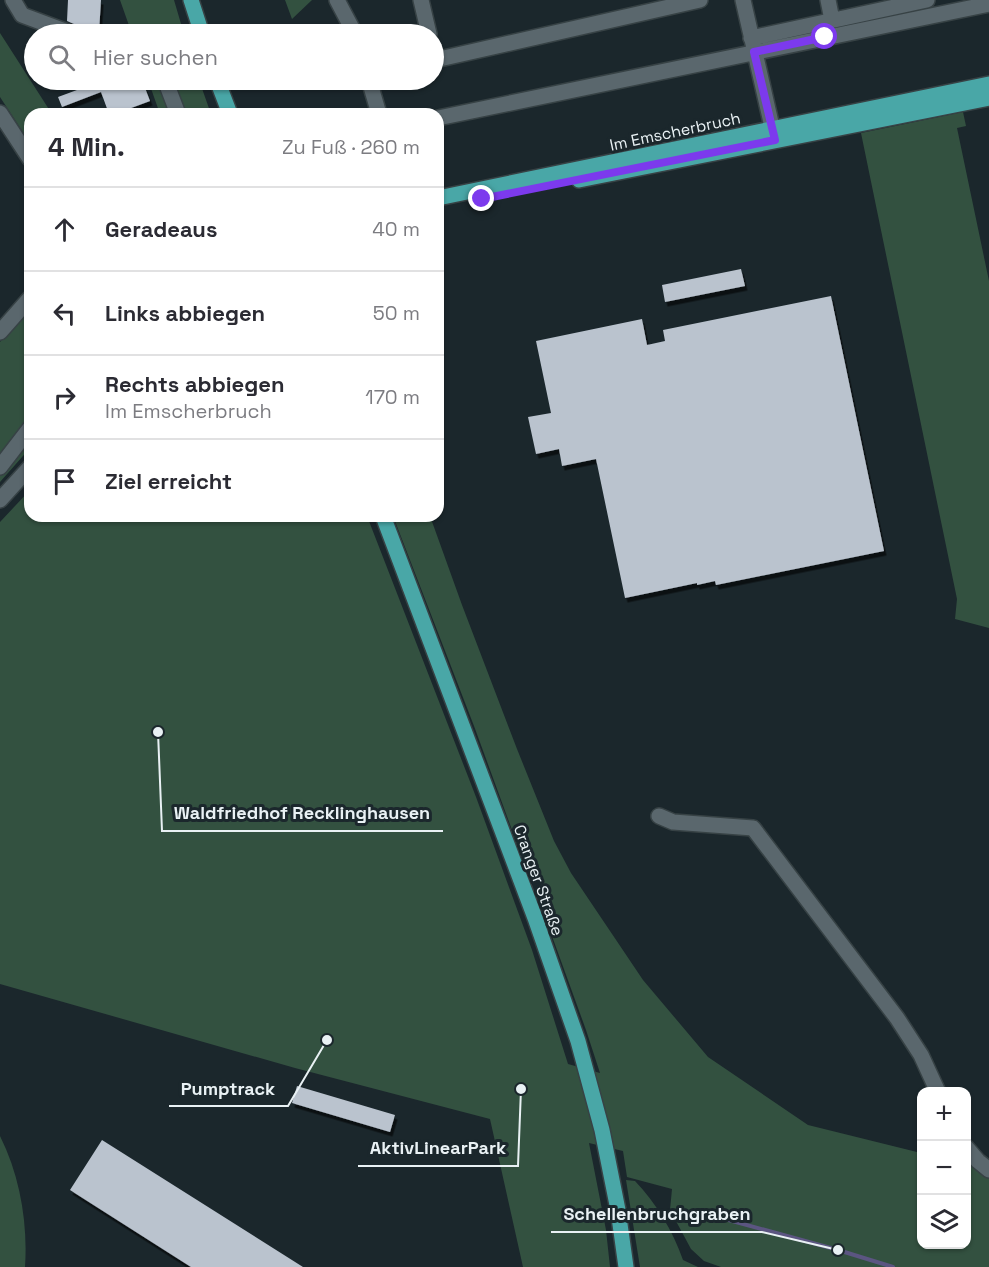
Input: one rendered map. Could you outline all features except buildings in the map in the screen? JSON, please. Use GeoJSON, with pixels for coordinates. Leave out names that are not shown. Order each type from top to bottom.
{"type":"FeatureCollection","features":[{"type":"Feature","properties":{"kind":"main road"},"geometry":{"type":"LineString","coordinates":[[191,0],[199,24]]}},
{"type":"Feature","properties":{"kind":"main road","name":"Im Emscherbruch"},"geometry":{"type":"LineString","coordinates":[[444,207],[773,135],[989,84]]}},
{"type":"Feature","properties":{"kind":"main road"},"geometry":{"type":"LineString","coordinates":[[221,90],[228,108]]}},
{"type":"Feature","properties":{"kind":"main road","name":"Im Emscherbruch"},"geometry":{"type":"LineString","coordinates":[[444,197],[773,135],[989,98]]}},
{"type":"Feature","properties":{"kind":"main road","name":"Cranger Straße"},"geometry":{"type":"LineString","coordinates":[[385,522],[535,918],[578,1041],[602,1130],[618,1210],[626,1267]]}},
{"type":"Feature","properties":{"kind":"street"},"geometry":{"type":"LineString","coordinates":[[13,0],[22,15],[46,24]]}},
{"type":"Feature","properties":{"kind":"street"},"geometry":{"type":"LineString","coordinates":[[337,0],[350,24]]}},
{"type":"Feature","properties":{"kind":"street"},"geometry":{"type":"LineString","coordinates":[[422,0],[427,24]]}},
{"type":"Feature","properties":{"kind":"street"},"geometry":{"type":"LineString","coordinates":[[444,58],[654,5],[700,0]]}},
{"type":"Feature","properties":{"kind":"street"},"geometry":{"type":"LineString","coordinates":[[736,0],[739,13],[745,7]]}},
{"type":"Feature","properties":{"kind":"street"},"geometry":{"type":"LineString","coordinates":[[828,0],[832,20]]}},
{"type":"Feature","properties":{"kind":"street"},"geometry":{"type":"LineString","coordinates":[[753,45],[832,20],[927,0]]}},
{"type":"Feature","properties":{"kind":"street"},"geometry":{"type":"LineString","coordinates":[[444,116],[753,45],[989,4]]}},
{"type":"Feature","properties":{"kind":"street"},"geometry":{"type":"LineString","coordinates":[[745,7],[773,135]]}},
{"type":"Feature","properties":{"kind":"street"},"geometry":{"type":"LineString","coordinates":[[169,90],[176,108]]}},
{"type":"Feature","properties":{"kind":"street"},"geometry":{"type":"LineString","coordinates":[[372,90],[377,108]]}},
{"type":"Feature","properties":{"kind":"street"},"geometry":{"type":"LineString","coordinates":[[0,113],[24,150]]}},
{"type":"Feature","properties":{"kind":"street"},"geometry":{"type":"LineString","coordinates":[[0,332],[24,305]]}},
{"type":"Feature","properties":{"kind":"street"},"geometry":{"type":"LineString","coordinates":[[0,466],[24,436]]}},
{"type":"Feature","properties":{"kind":"street"},"geometry":{"type":"LineString","coordinates":[[1,497],[24,473]]}},
{"type":"Feature","properties":{"kind":"street"},"geometry":{"type":"LineString","coordinates":[[660,816],[673,822],[753,828],[897,1018],[921,1055],[936,1087]]}},
{"type":"Feature","properties":{"kind":"street"},"geometry":{"type":"LineString","coordinates":[[971,1153],[989,1170]]}},
{"type":"Feature","properties":{"kind":"green space"},"geometry":{"type":"Polygon","coordinates":[[[120,0],[174,0],[181,24],[128,24],[120,0]]]}},
{"type":"Feature","properties":{"kind":"green space"},"geometry":{"type":"Polygon","coordinates":[[[285,0],[312,0],[292,19],[285,0]]]}},
{"type":"Feature","properties":{"kind":"green space"},"geometry":{"type":"Polygon","coordinates":[[[0,33],[24,70],[24,90],[37,90],[48,108],[24,108],[24,134],[0,97],[0,33]]]}},
{"type":"Feature","properties":{"kind":"green space"},"geometry":{"type":"Polygon","coordinates":[[[152,90],[203,90],[209,108],[158,108],[152,90]]]}},
{"type":"Feature","properties":{"kind":"green space"},"geometry":{"type":"Polygon","coordinates":[[[963,112],[966,126],[957,128],[989,281],[989,628],[955,619],[957,599],[861,133],[963,112]]]}},
{"type":"Feature","properties":{"kind":"green space"},"geometry":{"type":"Polygon","coordinates":[[[24,314],[24,455],[0,482],[0,342],[24,314]]]}},
{"type":"Feature","properties":{"kind":"green space"},"geometry":{"type":"Polygon","coordinates":[[[24,496],[24,522],[369,522],[476,797],[532,950],[568,1064],[600,1073],[536,892],[542,883],[523,860],[395,522],[432,522],[554,841],[571,873],[643,980],[708,1057],[808,1125],[917,1152],[917,1249],[971,1249],[971,1165],[989,1170],[989,1267],[721,1267],[704,1261],[691,1249],[670,1210],[672,1189],[627,1177],[623,1151],[589,1143],[606,1230],[610,1267],[523,1267],[490,1119],[295,1068],[0,984],[0,522],[24,496]]]}},
{"type":"Feature","properties":{"kind":"green space"},"geometry":{"type":"Polygon","coordinates":[[[0,1136],[13,1167],[21,1200],[26,1250],[25,1267],[0,1267],[0,1136]]]}},
{"type":"Feature","properties":{"kind":"green space"},"geometry":{"type":"Polygon","coordinates":[[[626,1180],[635,1181],[657,1208],[683,1260],[698,1267],[640,1267],[626,1180]]]}},
{"type":"Feature","properties":{"kind":"waterway"},"geometry":{"type":"LineString","coordinates":[[714,1216],[893,1267]]}},
{"type":"Feature","properties":{"kind":"place","name":"Waldfriedhof Recklinghausen"},"geometry":{"type":"Point","coordinates":[158,732]}},
{"type":"Feature","properties":{"kind":"place","name":"Pumptrack"},"geometry":{"type":"Point","coordinates":[327,1040]}},
{"type":"Feature","properties":{"kind":"place","name":"AktivLinearPark"},"geometry":{"type":"Point","coordinates":[521,1089]}},
{"type":"Feature","properties":{"kind":"place","name":"Schellenbruchgraben"},"geometry":{"type":"Point","coordinates":[838,1250]}},
{"type":"Feature","properties":{"kind":"route"},"geometry":{"type":"LineString","coordinates":[[482,199],[775,140],[754,52],[825,37]]}}]}
